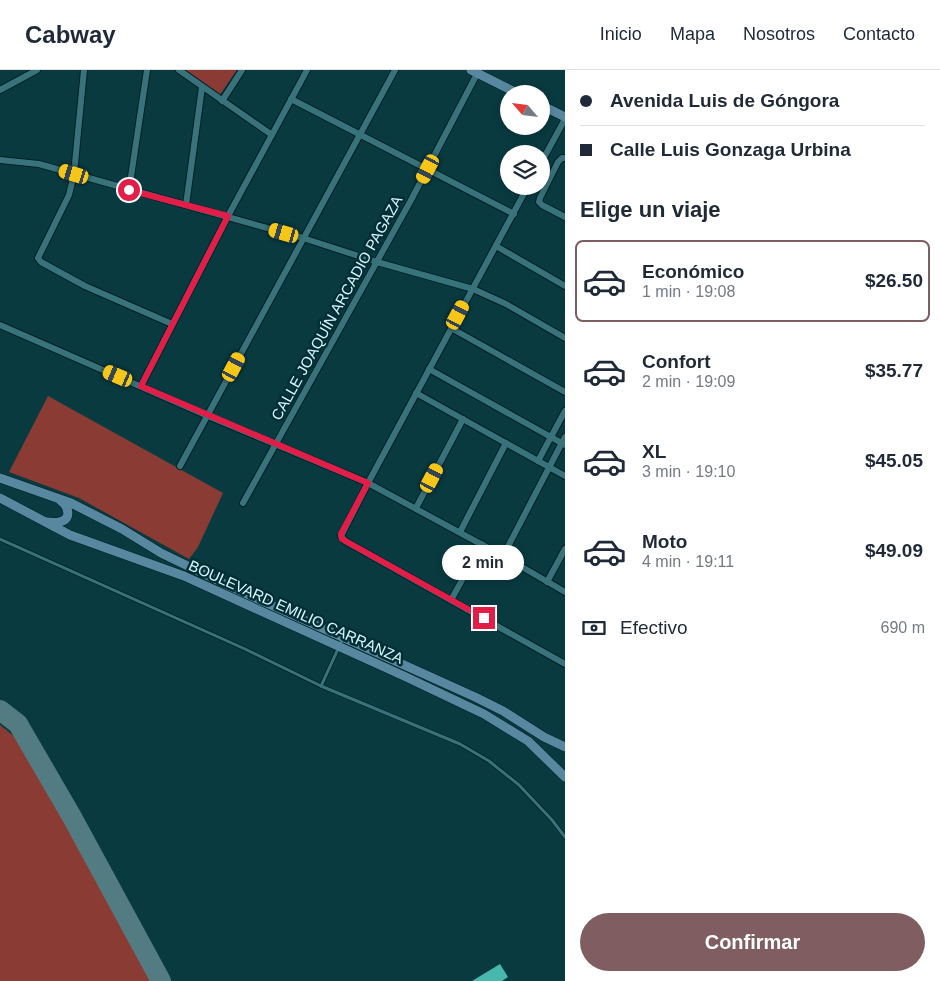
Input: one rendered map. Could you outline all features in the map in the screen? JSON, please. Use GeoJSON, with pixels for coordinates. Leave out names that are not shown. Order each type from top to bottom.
{"type":"FeatureCollection","features":[{"type":"Feature","properties":{"kind":"street"},"geometry":{"type":"LineString","coordinates":[[0,90],[37,70]]}},
{"type":"Feature","properties":{"kind":"street"},"geometry":{"type":"LineString","coordinates":[[84,70],[74,174],[69,195],[38,255],[38,260],[85,286],[172,324]]}},
{"type":"Feature","properties":{"kind":"street"},"geometry":{"type":"LineString","coordinates":[[129,190],[147,70]]}},
{"type":"Feature","properties":{"kind":"street"},"geometry":{"type":"LineString","coordinates":[[179,70],[272,135]]}},
{"type":"Feature","properties":{"kind":"street"},"geometry":{"type":"LineString","coordinates":[[222,101],[242,70]]}},
{"type":"Feature","properties":{"kind":"street"},"geometry":{"type":"LineString","coordinates":[[141,386],[228,216],[307,70]]}},
{"type":"Feature","properties":{"kind":"street"},"geometry":{"type":"LineString","coordinates":[[180,466],[395,70]]}},
{"type":"Feature","properties":{"kind":"street"},"geometry":{"type":"LineString","coordinates":[[476,71],[502,85]]}},
{"type":"Feature","properties":{"kind":"street","name":"CALLE JOAQUÍN ARCADIO PAGAZA"},"geometry":{"type":"LineString","coordinates":[[243,503],[428,169],[476,71]]}},
{"type":"Feature","properties":{"kind":"street"},"geometry":{"type":"LineString","coordinates":[[186,205],[202,87]]}},
{"type":"Feature","properties":{"kind":"street"},"geometry":{"type":"LineString","coordinates":[[291,99],[514,214]]}},
{"type":"Feature","properties":{"kind":"street"},"geometry":{"type":"LineString","coordinates":[[550,110],[565,118],[550,146]]}},
{"type":"Feature","properties":{"kind":"street"},"geometry":{"type":"LineString","coordinates":[[565,158],[558,162],[540,198],[540,202],[542,205],[565,217]]}},
{"type":"Feature","properties":{"kind":"street"},"geometry":{"type":"LineString","coordinates":[[0,160],[39,164],[228,216],[377,262],[473,289],[506,304],[565,338]]}},
{"type":"Feature","properties":{"kind":"street"},"geometry":{"type":"LineString","coordinates":[[524,195],[341,534],[344,541],[565,664]]}},
{"type":"Feature","properties":{"kind":"street"},"geometry":{"type":"LineString","coordinates":[[496,246],[565,286]]}},
{"type":"Feature","properties":{"kind":"street"},"geometry":{"type":"LineString","coordinates":[[0,325],[208,416],[368,483],[482,544],[565,592]]}},
{"type":"Feature","properties":{"kind":"street"},"geometry":{"type":"LineString","coordinates":[[451,328],[565,392]]}},
{"type":"Feature","properties":{"kind":"street"},"geometry":{"type":"LineString","coordinates":[[430,369],[551,437],[564,442],[503,556]]}},
{"type":"Feature","properties":{"kind":"street"},"geometry":{"type":"LineString","coordinates":[[416,393],[565,476]]}},
{"type":"Feature","properties":{"kind":"street"},"geometry":{"type":"LineString","coordinates":[[538,462],[565,411]]}},
{"type":"Feature","properties":{"kind":"street"},"geometry":{"type":"LineString","coordinates":[[416,508],[463,419]]}},
{"type":"Feature","properties":{"kind":"street"},"geometry":{"type":"LineString","coordinates":[[460,532],[506,444]]}},
{"type":"Feature","properties":{"kind":"street","name":"BOULEVARD EMILIO CARRANZA"},"geometry":{"type":"LineString","coordinates":[[0,478],[52,495],[108,521],[169,557],[503,711],[544,737],[565,747]]}},
{"type":"Feature","properties":{"kind":"street"},"geometry":{"type":"LineString","coordinates":[[44,522],[59,522],[67,518],[69,513],[65,504],[52,495]]}},
{"type":"Feature","properties":{"kind":"street","name":"BOULEVARD EMILIO CARRANZA"},"geometry":{"type":"LineString","coordinates":[[0,498],[70,535],[184,576],[484,714],[528,741],[565,777]]}},
{"type":"Feature","properties":{"kind":"street"},"geometry":{"type":"LineString","coordinates":[[451,600],[482,544]]}},
{"type":"Feature","properties":{"kind":"street"},"geometry":{"type":"LineString","coordinates":[[547,582],[565,549]]}},
{"type":"Feature","properties":{"kind":"lane"},"geometry":{"type":"LineString","coordinates":[[0,538],[245,649],[321,686],[460,744],[489,761],[519,785],[552,820],[565,837]]}},
{"type":"Feature","properties":{"kind":"lane"},"geometry":{"type":"LineString","coordinates":[[321,686],[343,637]]}},
{"type":"Feature","properties":{"kind":"shaded area"},"geometry":{"type":"Polygon","coordinates":[[[183,70],[237,70],[219,96],[183,70]]]}},
{"type":"Feature","properties":{"kind":"shaded area"},"geometry":{"type":"Polygon","coordinates":[[[48,396],[223,493],[198,547],[189,559],[79,498],[9,472],[48,396]]]}},
{"type":"Feature","properties":{"kind":"shaded area"},"geometry":{"type":"Polygon","coordinates":[[[0,725],[15,737],[42,777],[154,981],[0,981],[0,725]]]}},
{"type":"Feature","properties":{"kind":"building"},"geometry":{"type":"Polygon","coordinates":[[[500,964],[508,977],[502,981],[472,981],[500,964]]]}},
{"type":"Feature","properties":{"kind":"taxiway"},"geometry":{"type":"LineString","coordinates":[[0,710],[18,724],[72,817],[161,981]]}},
{"type":"Feature","properties":{"kind":"route"},"geometry":{"type":"LineString","coordinates":[[129,190],[228,216],[141,386],[368,483],[341,534],[342,539],[484,618]]}}]}
